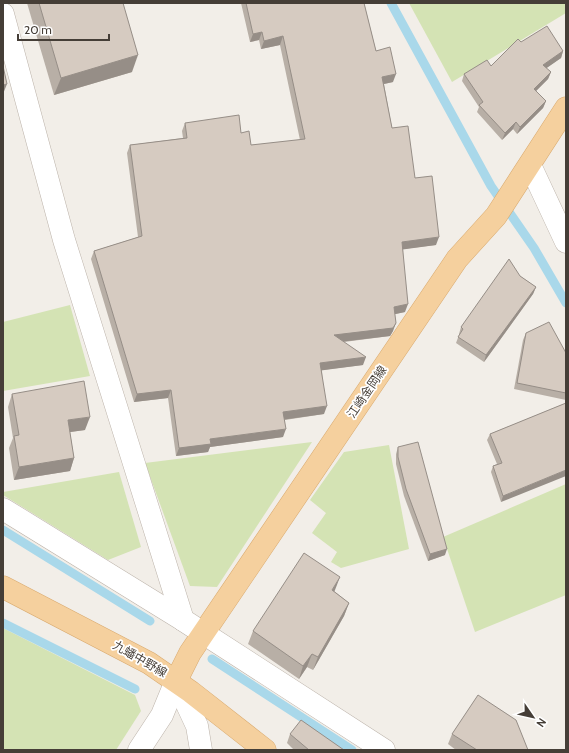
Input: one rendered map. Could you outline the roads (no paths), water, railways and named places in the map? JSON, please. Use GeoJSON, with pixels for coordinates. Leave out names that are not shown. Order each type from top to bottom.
{"type":"FeatureCollection","features":[{"type":"Feature","properties":{"kind":"main road","name":"江崎金岡線"},"geometry":{"type":"LineString","coordinates":[[176,680],[190,653],[457,259],[496,216],[566,108]]}},
{"type":"Feature","properties":{"kind":"main road","name":"九蟠中野線"},"geometry":{"type":"LineString","coordinates":[[3,587],[117,645],[176,680],[265,750]]}},
{"type":"Feature","properties":{"kind":"street"},"geometry":{"type":"LineString","coordinates":[[3,14],[64,240],[183,620]]}},
{"type":"Feature","properties":{"kind":"street"},"geometry":{"type":"LineString","coordinates":[[530,165],[566,242]]}},
{"type":"Feature","properties":{"kind":"street"},"geometry":{"type":"LineString","coordinates":[[3,509],[183,620],[384,750]]}},
{"type":"Feature","properties":{"kind":"street"},"geometry":{"type":"LineString","coordinates":[[139,750],[162,715],[176,680]]}},
{"type":"Feature","properties":{"kind":"street"},"geometry":{"type":"LineString","coordinates":[[176,680],[197,726],[201,750]]}},
{"type":"Feature","properties":{"kind":"waterway"},"geometry":{"type":"LineString","coordinates":[[391,3],[491,186],[534,248],[566,303]]}},
{"type":"Feature","properties":{"kind":"waterway"},"geometry":{"type":"LineString","coordinates":[[3,530],[150,621]]}},
{"type":"Feature","properties":{"kind":"waterway"},"geometry":{"type":"LineString","coordinates":[[3,623],[135,689]]}},
{"type":"Feature","properties":{"kind":"waterway"},"geometry":{"type":"LineString","coordinates":[[212,659],[352,750]]}}]}
